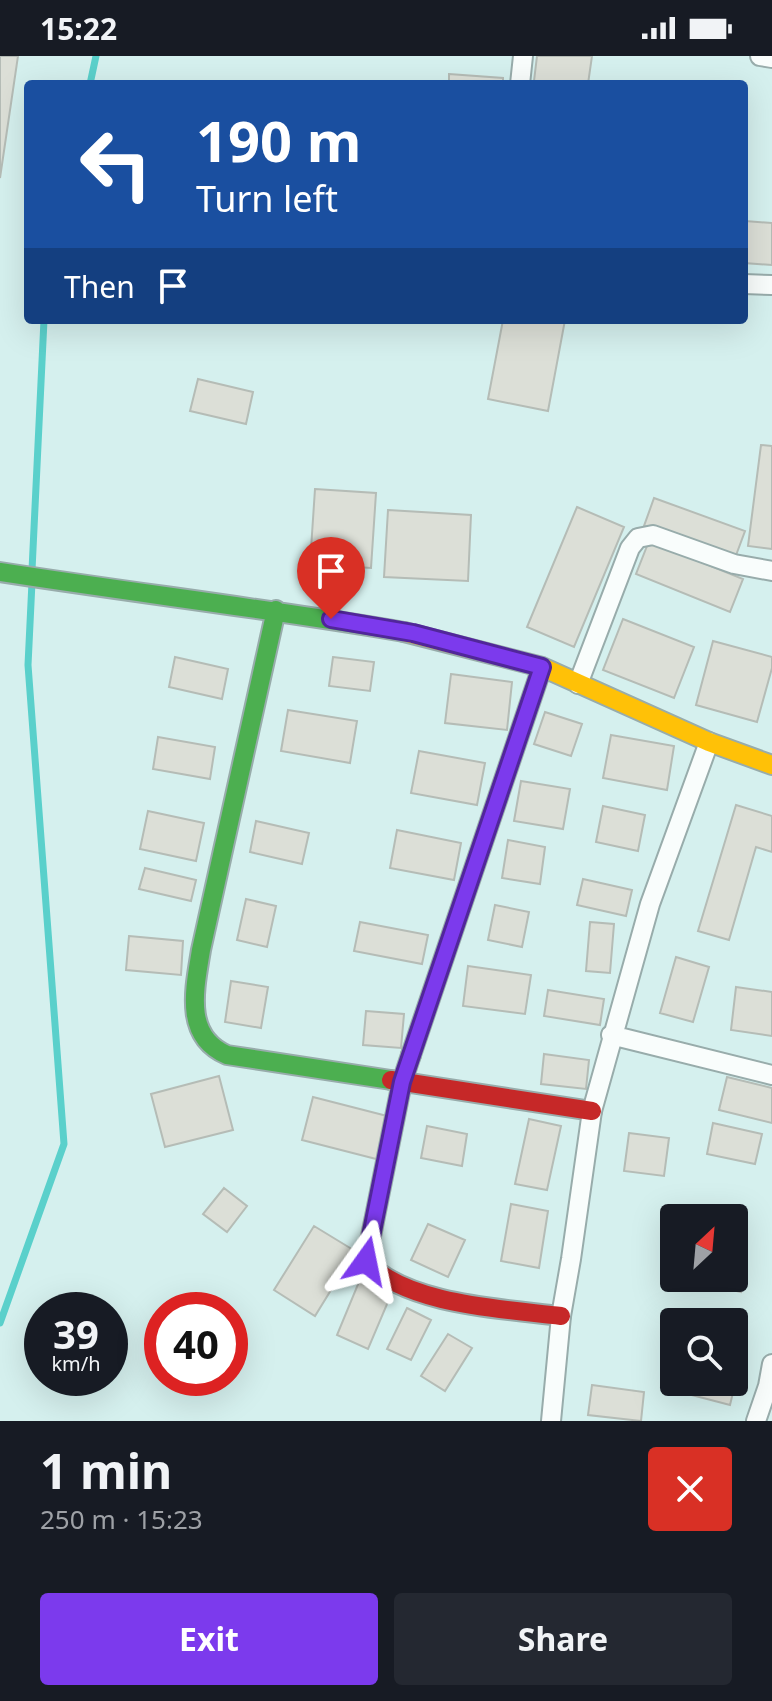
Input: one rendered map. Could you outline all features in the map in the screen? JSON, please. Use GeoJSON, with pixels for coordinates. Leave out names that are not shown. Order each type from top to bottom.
{"type":"FeatureCollection","features":[{"type":"Feature","properties":{"kind":"street"},"geometry":{"type":"LineString","coordinates":[[520,80],[523,56]]}},
{"type":"Feature","properties":{"kind":"street"},"geometry":{"type":"LineString","coordinates":[[760,56],[772,58]]}},
{"type":"Feature","properties":{"kind":"street"},"geometry":{"type":"LineString","coordinates":[[748,284],[772,285]]}},
{"type":"Feature","properties":{"kind":"street"},"geometry":{"type":"LineString","coordinates":[[578,684],[630,548],[638,538],[653,535],[734,564],[772,571]]}},
{"type":"Feature","properties":{"kind":"street"},"geometry":{"type":"LineString","coordinates":[[0,572],[163,597],[276,610],[413,633],[542,667],[709,742],[772,765]]}},
{"type":"Feature","properties":{"kind":"street"},"geometry":{"type":"LineString","coordinates":[[276,610],[207,923],[194,1000],[200,1031],[209,1045],[227,1055],[592,1111]]}},
{"type":"Feature","properties":{"kind":"street"},"geometry":{"type":"LineString","coordinates":[[542,667],[402,1082],[366,1261],[369,1269],[396,1284],[460,1301],[561,1316]]}},
{"type":"Feature","properties":{"kind":"street"},"geometry":{"type":"LineString","coordinates":[[551,1421],[561,1316],[592,1111],[650,904],[709,742]]}},
{"type":"Feature","properties":{"kind":"street"},"geometry":{"type":"LineString","coordinates":[[611,1035],[772,1075]]}},
{"type":"Feature","properties":{"kind":"street"},"geometry":{"type":"LineString","coordinates":[[756,1421],[772,1364]]}},
{"type":"Feature","properties":{"kind":"building"},"geometry":{"type":"Polygon","coordinates":[[[0,56],[18,56],[0,178],[0,56]]]}},
{"type":"Feature","properties":{"kind":"building"},"geometry":{"type":"Polygon","coordinates":[[[537,56],[592,56],[589,80],[534,80],[537,56]]]}},
{"type":"Feature","properties":{"kind":"building"},"geometry":{"type":"Polygon","coordinates":[[[449,74],[503,78],[503,80],[449,80],[449,74]]]}},
{"type":"Feature","properties":{"kind":"building"},"geometry":{"type":"Polygon","coordinates":[[[748,221],[772,223],[772,265],[748,263],[748,221]]]}},
{"type":"Feature","properties":{"kind":"building"},"geometry":{"type":"Polygon","coordinates":[[[502,324],[564,324],[548,411],[488,399],[502,324]]]}},
{"type":"Feature","properties":{"kind":"building"},"geometry":{"type":"Polygon","coordinates":[[[198,379],[253,392],[246,424],[190,411],[198,379]]]}},
{"type":"Feature","properties":{"kind":"building"},"geometry":{"type":"Polygon","coordinates":[[[761,445],[772,446],[772,549],[748,546],[761,445]]]}},
{"type":"Feature","properties":{"kind":"building"},"geometry":{"type":"Polygon","coordinates":[[[315,489],[376,493],[371,568],[310,564],[315,489]]]}},
{"type":"Feature","properties":{"kind":"building"},"geometry":{"type":"Polygon","coordinates":[[[654,498],[745,531],[735,558],[644,526],[654,498]]]}},
{"type":"Feature","properties":{"kind":"building"},"geometry":{"type":"Polygon","coordinates":[[[577,507],[624,527],[574,647],[527,627],[577,507]]]}},
{"type":"Feature","properties":{"kind":"building"},"geometry":{"type":"Polygon","coordinates":[[[388,510],[471,515],[468,581],[384,577],[388,510]]]}},
{"type":"Feature","properties":{"kind":"building"},"geometry":{"type":"Polygon","coordinates":[[[649,541],[743,579],[730,612],[636,574],[649,541]]]}},
{"type":"Feature","properties":{"kind":"building"},"geometry":{"type":"Polygon","coordinates":[[[623,619],[694,647],[674,698],[603,670],[623,619]]]}},
{"type":"Feature","properties":{"kind":"building"},"geometry":{"type":"Polygon","coordinates":[[[713,641],[772,657],[772,668],[757,722],[696,705],[713,641]]]}},
{"type":"Feature","properties":{"kind":"building"},"geometry":{"type":"Polygon","coordinates":[[[175,657],[228,669],[222,699],[169,687],[175,657]]]}},
{"type":"Feature","properties":{"kind":"building"},"geometry":{"type":"Polygon","coordinates":[[[333,657],[374,662],[370,691],[329,686],[333,657]]]}},
{"type":"Feature","properties":{"kind":"building"},"geometry":{"type":"Polygon","coordinates":[[[451,674],[512,682],[507,730],[445,723],[451,674]]]}},
{"type":"Feature","properties":{"kind":"building"},"geometry":{"type":"Polygon","coordinates":[[[288,710],[357,721],[350,763],[281,751],[288,710]]]}},
{"type":"Feature","properties":{"kind":"building"},"geometry":{"type":"Polygon","coordinates":[[[545,712],[582,724],[571,756],[534,744],[545,712]]]}},
{"type":"Feature","properties":{"kind":"building"},"geometry":{"type":"Polygon","coordinates":[[[611,735],[674,746],[667,790],[603,778],[611,735]]]}},
{"type":"Feature","properties":{"kind":"building"},"geometry":{"type":"Polygon","coordinates":[[[158,737],[215,747],[210,779],[153,769],[158,737]]]}},
{"type":"Feature","properties":{"kind":"building"},"geometry":{"type":"Polygon","coordinates":[[[419,751],[485,763],[477,805],[411,793],[419,751]]]}},
{"type":"Feature","properties":{"kind":"building"},"geometry":{"type":"Polygon","coordinates":[[[521,781],[570,789],[563,829],[514,821],[521,781]]]}},
{"type":"Feature","properties":{"kind":"building"},"geometry":{"type":"Polygon","coordinates":[[[736,805],[772,816],[772,852],[756,847],[729,940],[698,931],[736,805]]]}},
{"type":"Feature","properties":{"kind":"building"},"geometry":{"type":"Polygon","coordinates":[[[603,806],[645,815],[638,851],[596,842],[603,806]]]}},
{"type":"Feature","properties":{"kind":"building"},"geometry":{"type":"Polygon","coordinates":[[[148,811],[204,823],[196,861],[140,849],[148,811]]]}},
{"type":"Feature","properties":{"kind":"building"},"geometry":{"type":"Polygon","coordinates":[[[256,821],[309,833],[302,864],[250,852],[256,821]]]}},
{"type":"Feature","properties":{"kind":"building"},"geometry":{"type":"Polygon","coordinates":[[[397,830],[461,843],[454,880],[390,868],[397,830]]]}},
{"type":"Feature","properties":{"kind":"building"},"geometry":{"type":"Polygon","coordinates":[[[508,840],[545,847],[540,884],[502,878],[508,840]]]}},
{"type":"Feature","properties":{"kind":"building"},"geometry":{"type":"Polygon","coordinates":[[[145,868],[196,880],[191,901],[139,889],[145,868]]]}},
{"type":"Feature","properties":{"kind":"building"},"geometry":{"type":"Polygon","coordinates":[[[583,879],[632,890],[626,916],[577,905],[583,879]]]}},
{"type":"Feature","properties":{"kind":"building"},"geometry":{"type":"Polygon","coordinates":[[[246,899],[276,906],[267,947],[237,940],[246,899]]]}},
{"type":"Feature","properties":{"kind":"building"},"geometry":{"type":"Polygon","coordinates":[[[495,905],[529,912],[522,947],[488,940],[495,905]]]}},
{"type":"Feature","properties":{"kind":"building"},"geometry":{"type":"Polygon","coordinates":[[[360,922],[428,935],[422,964],[354,951],[360,922]]]}},
{"type":"Feature","properties":{"kind":"building"},"geometry":{"type":"Polygon","coordinates":[[[590,922],[614,924],[610,973],[586,971],[590,922]]]}},
{"type":"Feature","properties":{"kind":"building"},"geometry":{"type":"Polygon","coordinates":[[[129,936],[183,941],[181,975],[126,970],[129,936]]]}},
{"type":"Feature","properties":{"kind":"building"},"geometry":{"type":"Polygon","coordinates":[[[676,957],[709,967],[693,1022],[660,1013],[676,957]]]}},
{"type":"Feature","properties":{"kind":"building"},"geometry":{"type":"Polygon","coordinates":[[[468,966],[531,975],[525,1014],[463,1006],[468,966]]]}},
{"type":"Feature","properties":{"kind":"building"},"geometry":{"type":"Polygon","coordinates":[[[231,981],[268,987],[261,1028],[225,1022],[231,981]]]}},
{"type":"Feature","properties":{"kind":"building"},"geometry":{"type":"Polygon","coordinates":[[[736,987],[772,992],[772,1036],[731,1030],[736,987]]]}},
{"type":"Feature","properties":{"kind":"building"},"geometry":{"type":"Polygon","coordinates":[[[548,990],[604,999],[600,1025],[544,1016],[548,990]]]}},
{"type":"Feature","properties":{"kind":"building"},"geometry":{"type":"Polygon","coordinates":[[[366,1011],[404,1014],[401,1048],[363,1045],[366,1011]]]}},
{"type":"Feature","properties":{"kind":"building"},"geometry":{"type":"Polygon","coordinates":[[[544,1054],[589,1060],[586,1089],[541,1084],[544,1054]]]}},
{"type":"Feature","properties":{"kind":"building"},"geometry":{"type":"Polygon","coordinates":[[[219,1076],[233,1130],[165,1147],[151,1094],[219,1076]]]}},
{"type":"Feature","properties":{"kind":"building"},"geometry":{"type":"Polygon","coordinates":[[[727,1077],[772,1088],[772,1123],[719,1110],[727,1077]]]}},
{"type":"Feature","properties":{"kind":"building"},"geometry":{"type":"Polygon","coordinates":[[[313,1097],[391,1117],[380,1160],[302,1140],[313,1097]]]}},
{"type":"Feature","properties":{"kind":"building"},"geometry":{"type":"Polygon","coordinates":[[[529,1119],[561,1126],[547,1190],[515,1184],[529,1119]]]}},
{"type":"Feature","properties":{"kind":"building"},"geometry":{"type":"Polygon","coordinates":[[[713,1123],[762,1134],[755,1164],[707,1154],[713,1123]]]}},
{"type":"Feature","properties":{"kind":"building"},"geometry":{"type":"Polygon","coordinates":[[[427,1126],[467,1134],[462,1166],[421,1158],[427,1126]]]}},
{"type":"Feature","properties":{"kind":"building"},"geometry":{"type":"Polygon","coordinates":[[[629,1133],[669,1138],[664,1176],[624,1171],[629,1133]]]}},
{"type":"Feature","properties":{"kind":"building"},"geometry":{"type":"Polygon","coordinates":[[[224,1188],[247,1206],[227,1232],[203,1214],[224,1188]]]}},
{"type":"Feature","properties":{"kind":"building"},"geometry":{"type":"Polygon","coordinates":[[[511,1204],[548,1211],[539,1268],[501,1261],[511,1204]]]}},
{"type":"Feature","properties":{"kind":"building"},"geometry":{"type":"Polygon","coordinates":[[[428,1224],[465,1240],[448,1277],[411,1260],[428,1224]]]}},
{"type":"Feature","properties":{"kind":"building"},"geometry":{"type":"Polygon","coordinates":[[[314,1226],[355,1251],[315,1316],[274,1290],[314,1226]]]}},
{"type":"Feature","properties":{"kind":"building"},"geometry":{"type":"Polygon","coordinates":[[[361,1277],[393,1290],[368,1349],[337,1335],[361,1277]]]}},
{"type":"Feature","properties":{"kind":"building"},"geometry":{"type":"Polygon","coordinates":[[[407,1308],[431,1320],[411,1360],[387,1349],[407,1308]]]}},
{"type":"Feature","properties":{"kind":"building"},"geometry":{"type":"Polygon","coordinates":[[[448,1334],[472,1348],[445,1391],[421,1376],[448,1334]]]}},
{"type":"Feature","properties":{"kind":"building"},"geometry":{"type":"Polygon","coordinates":[[[592,1385],[644,1392],[641,1421],[588,1415],[592,1385]]]}},
{"type":"Feature","properties":{"kind":"building"},"geometry":{"type":"Polygon","coordinates":[[[696,1396],[732,1396],[730,1405],[696,1396]]]}},
{"type":"Feature","properties":{"kind":"waterway"},"geometry":{"type":"LineString","coordinates":[[91,80],[96,56]]}},
{"type":"Feature","properties":{"kind":"waterway"},"geometry":{"type":"LineString","coordinates":[[32,570],[44,324]]}},
{"type":"Feature","properties":{"kind":"waterway"},"geometry":{"type":"LineString","coordinates":[[0,1323],[64,1144],[28,665],[32,582]]}},
{"type":"Feature","properties":{"kind":"traffic: fast"},"geometry":{"type":"LineString","coordinates":[[0,572],[404,632]]}},
{"type":"Feature","properties":{"kind":"traffic: fast"},"geometry":{"type":"LineString","coordinates":[[276,610],[201,950],[195,995],[198,1023],[213,1047],[227,1055],[391,1080]]}},
{"type":"Feature","properties":{"kind":"traffic: slow"},"geometry":{"type":"LineString","coordinates":[[404,632],[542,667],[709,742],[772,765]]}},
{"type":"Feature","properties":{"kind":"traffic: slow"},"geometry":{"type":"LineString","coordinates":[[411,1055],[542,667]]}},
{"type":"Feature","properties":{"kind":"traffic: jam"},"geometry":{"type":"LineString","coordinates":[[411,1055],[402,1082],[366,1261],[383,1276],[430,1296],[485,1307],[561,1316]]}},
{"type":"Feature","properties":{"kind":"traffic: jam"},"geometry":{"type":"LineString","coordinates":[[391,1080],[592,1111]]}},
{"type":"Feature","properties":{"kind":"route"},"geometry":{"type":"LineString","coordinates":[[331,619],[413,633],[542,667],[402,1082],[366,1261]]}}]}
